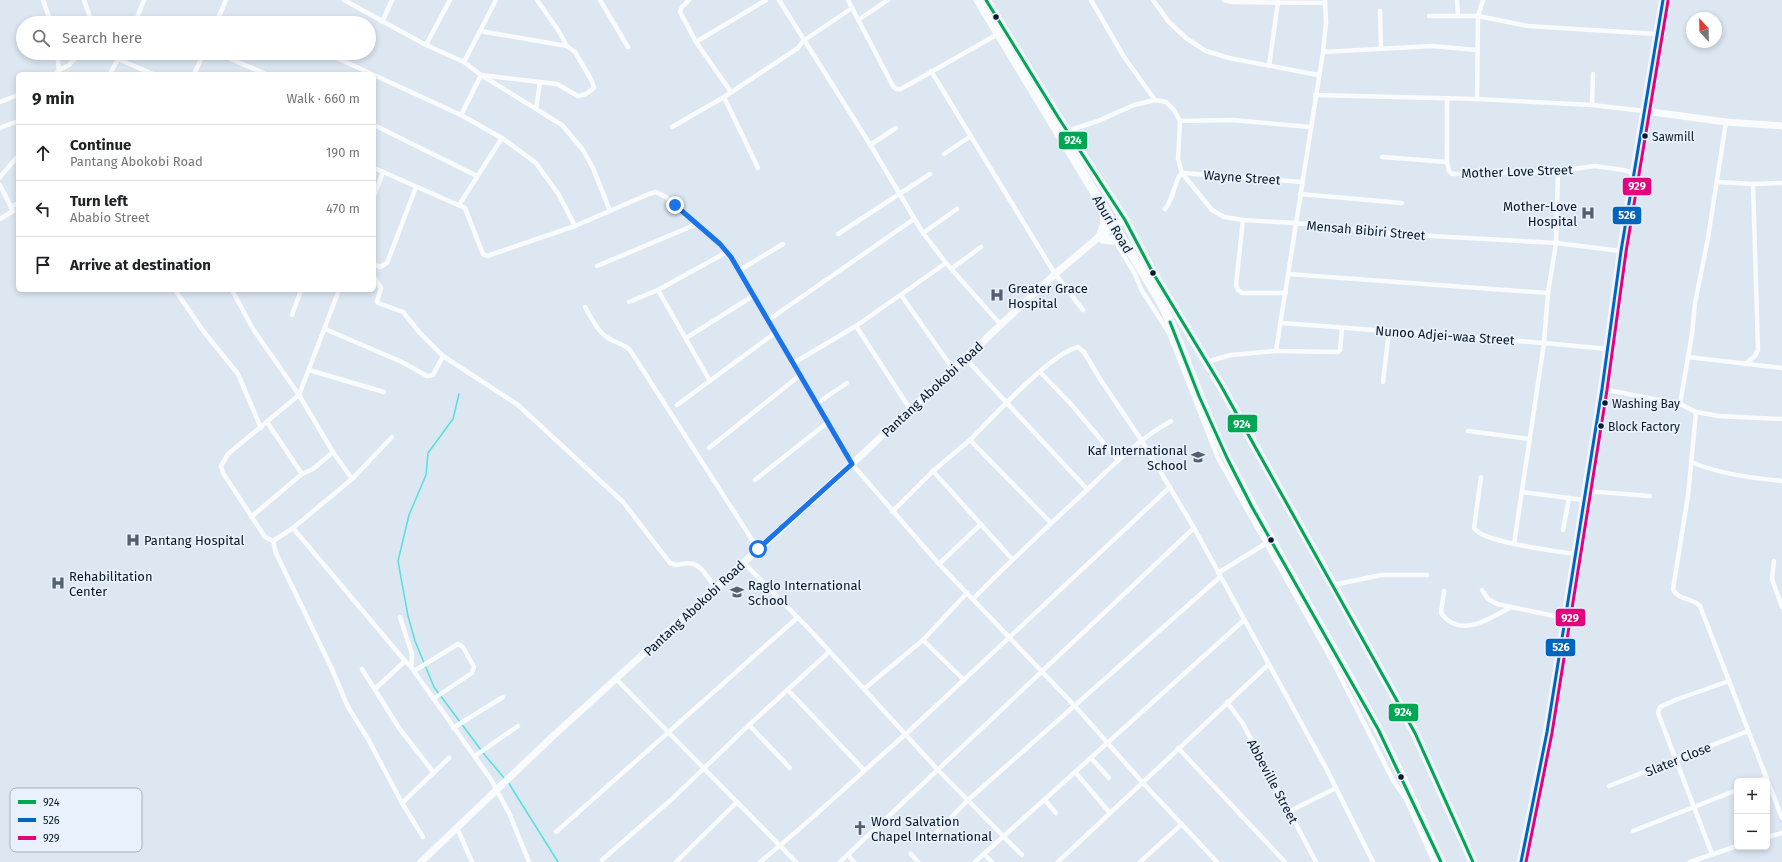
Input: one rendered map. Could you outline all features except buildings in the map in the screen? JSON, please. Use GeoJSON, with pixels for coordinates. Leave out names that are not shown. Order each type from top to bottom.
{"type":"FeatureCollection","features":[{"type":"Feature","properties":{"kind":"highway","name":"Aburi Road"},"geometry":{"type":"LineString","coordinates":[[978,0],[998,34],[1054,119],[1067,131],[1122,226],[1118,240],[1162,304],[1175,330],[1200,396],[1227,458],[1252,507],[1378,729],[1441,862]]}},
{"type":"Feature","properties":{"kind":"highway","name":"Aburi Road"},"geometry":{"type":"LineString","coordinates":[[986,0],[1104,208],[1122,226]]}},
{"type":"Feature","properties":{"kind":"highway"},"geometry":{"type":"LineString","coordinates":[[1104,208],[1105,224],[1101,238],[1118,240]]}},
{"type":"Feature","properties":{"kind":"highway"},"geometry":{"type":"LineString","coordinates":[[1122,226],[1153,273],[1206,362],[1415,733],[1473,862]]}},
{"type":"Feature","properties":{"kind":"main road"},"geometry":{"type":"LineString","coordinates":[[1522,862],[1544,752],[1564,618],[1602,389],[1621,250],[1645,111],[1656,34],[1663,0]]}},
{"type":"Feature","properties":{"kind":"street"},"geometry":{"type":"LineString","coordinates":[[43,0],[49,16]]}},
{"type":"Feature","properties":{"kind":"street"},"geometry":{"type":"LineString","coordinates":[[84,0],[90,16]]}},
{"type":"Feature","properties":{"kind":"street"},"geometry":{"type":"LineString","coordinates":[[138,16],[144,0]]}},
{"type":"Feature","properties":{"kind":"street"},"geometry":{"type":"LineString","coordinates":[[219,16],[226,0]]}},
{"type":"Feature","properties":{"kind":"street"},"geometry":{"type":"LineString","coordinates":[[344,0],[372,16]]}},
{"type":"Feature","properties":{"kind":"street"},"geometry":{"type":"LineString","coordinates":[[382,22],[392,0]]}},
{"type":"Feature","properties":{"kind":"street"},"geometry":{"type":"LineString","coordinates":[[426,45],[450,0]]}},
{"type":"Feature","properties":{"kind":"street"},"geometry":{"type":"LineString","coordinates":[[464,62],[496,0]]}},
{"type":"Feature","properties":{"kind":"street"},"geometry":{"type":"LineString","coordinates":[[481,75],[557,84],[578,96],[586,94],[594,88],[592,81],[575,52],[567,46],[558,30],[537,0]]}},
{"type":"Feature","properties":{"kind":"street"},"geometry":{"type":"LineString","coordinates":[[600,0],[628,48]]}},
{"type":"Feature","properties":{"kind":"street"},"geometry":{"type":"LineString","coordinates":[[689,0],[682,7],[680,12],[696,42],[730,92]]}},
{"type":"Feature","properties":{"kind":"street"},"geometry":{"type":"LineString","coordinates":[[696,42],[766,0]]}},
{"type":"Feature","properties":{"kind":"street"},"geometry":{"type":"LineString","coordinates":[[778,0],[870,145],[923,233],[951,269],[1001,325]]}},
{"type":"Feature","properties":{"kind":"street"},"geometry":{"type":"LineString","coordinates":[[848,0],[892,86],[896,89],[901,89],[998,34]]}},
{"type":"Feature","properties":{"kind":"street"},"geometry":{"type":"LineString","coordinates":[[858,20],[888,0]]}},
{"type":"Feature","properties":{"kind":"street"},"geometry":{"type":"LineString","coordinates":[[1091,0],[1124,57],[1155,100]]}},
{"type":"Feature","properties":{"kind":"street"},"geometry":{"type":"LineString","coordinates":[[1153,0],[1168,21],[1186,38],[1206,51],[1229,58],[1318,76]]}},
{"type":"Feature","properties":{"kind":"street"},"geometry":{"type":"LineString","coordinates":[[1224,0],[1232,2],[1244,0],[1325,2],[1323,52],[1295,223],[1282,323],[1276,351]]}},
{"type":"Feature","properties":{"kind":"street"},"geometry":{"type":"LineString","coordinates":[[1457,0],[1458,15]]}},
{"type":"Feature","properties":{"kind":"street"},"geometry":{"type":"LineString","coordinates":[[1477,99],[1478,16],[1483,0]]}},
{"type":"Feature","properties":{"kind":"street"},"geometry":{"type":"LineString","coordinates":[[1269,66],[1278,2]]}},
{"type":"Feature","properties":{"kind":"street"},"geometry":{"type":"LineString","coordinates":[[672,127],[724,98],[730,92],[798,48],[803,41],[852,8]]}},
{"type":"Feature","properties":{"kind":"street"},"geometry":{"type":"LineString","coordinates":[[1380,11],[1381,47]]}},
{"type":"Feature","properties":{"kind":"street"},"geometry":{"type":"LineString","coordinates":[[1429,16],[1478,16],[1528,26],[1656,34]]}},
{"type":"Feature","properties":{"kind":"street"},"geometry":{"type":"LineString","coordinates":[[376,19],[426,45],[464,62],[481,75],[562,125],[583,150],[593,168],[610,211]]}},
{"type":"Feature","properties":{"kind":"street"},"geometry":{"type":"LineString","coordinates":[[480,31],[567,46]]}},
{"type":"Feature","properties":{"kind":"street"},"geometry":{"type":"LineString","coordinates":[[1323,52],[1381,47],[1432,46],[1477,50]]}},
{"type":"Feature","properties":{"kind":"street"},"geometry":{"type":"LineString","coordinates":[[57,60],[57,72]]}},
{"type":"Feature","properties":{"kind":"street"},"geometry":{"type":"LineString","coordinates":[[57,72],[69,65],[73,60]]}},
{"type":"Feature","properties":{"kind":"street"},"geometry":{"type":"LineString","coordinates":[[111,72],[117,60]]}},
{"type":"Feature","properties":{"kind":"street"},"geometry":{"type":"LineString","coordinates":[[120,60],[148,72]]}},
{"type":"Feature","properties":{"kind":"street"},"geometry":{"type":"LineString","coordinates":[[195,72],[201,60]]}},
{"type":"Feature","properties":{"kind":"street"},"geometry":{"type":"LineString","coordinates":[[233,60],[261,72]]}},
{"type":"Feature","properties":{"kind":"street"},"geometry":{"type":"LineString","coordinates":[[342,60],[369,72]]}},
{"type":"Feature","properties":{"kind":"street"},"geometry":{"type":"LineString","coordinates":[[931,71],[1055,274],[1083,310]]}},
{"type":"Feature","properties":{"kind":"street"},"geometry":{"type":"LineString","coordinates":[[1592,105],[1593,74]]}},
{"type":"Feature","properties":{"kind":"street"},"geometry":{"type":"LineString","coordinates":[[376,75],[461,115],[502,138],[536,163],[549,178],[575,226]]}},
{"type":"Feature","properties":{"kind":"street"},"geometry":{"type":"LineString","coordinates":[[461,115],[481,75]]}},
{"type":"Feature","properties":{"kind":"street"},"geometry":{"type":"LineString","coordinates":[[536,109],[540,82]]}},
{"type":"Feature","properties":{"kind":"street"},"geometry":{"type":"LineString","coordinates":[[1315,95],[1477,99],[1592,105],[1726,122],[1782,126]]}},
{"type":"Feature","properties":{"kind":"street"},"geometry":{"type":"LineString","coordinates":[[0,102],[16,96]]}},
{"type":"Feature","properties":{"kind":"street"},"geometry":{"type":"LineString","coordinates":[[724,98],[758,168]]}},
{"type":"Feature","properties":{"kind":"street","name":"Mother Love Street"},"geometry":{"type":"LineString","coordinates":[[1447,99],[1447,162],[1449,171],[1452,174],[1558,171],[1595,166],[1634,173]]}},
{"type":"Feature","properties":{"kind":"street"},"geometry":{"type":"LineString","coordinates":[[1067,131],[1098,121],[1126,108],[1155,100],[1162,100],[1171,106],[1180,121],[1232,120],[1310,127]]}},
{"type":"Feature","properties":{"kind":"street","name":"Mensah Bibiri Street"},"geometry":{"type":"LineString","coordinates":[[1180,121],[1178,159],[1182,173],[1212,210],[1224,217],[1396,234],[1556,243],[1621,250]]}},
{"type":"Feature","properties":{"kind":"street"},"geometry":{"type":"LineString","coordinates":[[0,128],[16,122]]}},
{"type":"Feature","properties":{"kind":"street"},"geometry":{"type":"LineString","coordinates":[[1680,404],[1695,302],[1717,182],[1726,122]]}},
{"type":"Feature","properties":{"kind":"street"},"geometry":{"type":"LineString","coordinates":[[376,126],[477,176]]}},
{"type":"Feature","properties":{"kind":"street"},"geometry":{"type":"LineString","coordinates":[[870,145],[896,128]]}},
{"type":"Feature","properties":{"kind":"street"},"geometry":{"type":"LineString","coordinates":[[944,154],[971,136]]}},
{"type":"Feature","properties":{"kind":"street"},"geometry":{"type":"LineString","coordinates":[[459,205],[502,138]]}},
{"type":"Feature","properties":{"kind":"street"},"geometry":{"type":"LineString","coordinates":[[1382,157],[1447,162]]}},
{"type":"Feature","properties":{"kind":"street"},"geometry":{"type":"LineString","coordinates":[[0,177],[16,158]]}},
{"type":"Feature","properties":{"kind":"street"},"geometry":{"type":"LineString","coordinates":[[376,169],[466,209],[483,254],[487,256],[575,226],[656,192],[666,197],[698,224],[727,252],[740,270],[767,321],[852,464],[892,512],[939,564],[1074,705],[1143,783],[1217,862]]}},
{"type":"Feature","properties":{"kind":"street"},"geometry":{"type":"LineString","coordinates":[[1514,544],[1544,343],[1548,293],[1556,243],[1558,171]]}},
{"type":"Feature","properties":{"kind":"street"},"geometry":{"type":"LineString","coordinates":[[376,191],[383,172]]}},
{"type":"Feature","properties":{"kind":"street"},"geometry":{"type":"LineString","coordinates":[[1165,209],[1173,197],[1178,178],[1182,173]]}},
{"type":"Feature","properties":{"kind":"street","name":"Wayne Street"},"geometry":{"type":"LineString","coordinates":[[1182,173],[1302,182]]}},
{"type":"Feature","properties":{"kind":"street"},"geometry":{"type":"LineString","coordinates":[[838,234],[930,174]]}},
{"type":"Feature","properties":{"kind":"street"},"geometry":{"type":"LineString","coordinates":[[1717,182],[1753,184],[1782,183]]}},
{"type":"Feature","properties":{"kind":"street"},"geometry":{"type":"LineString","coordinates":[[1745,364],[1755,356],[1758,350],[1753,184]]}},
{"type":"Feature","properties":{"kind":"street"},"geometry":{"type":"LineString","coordinates":[[0,185],[2,193],[13,211],[0,219]]}},
{"type":"Feature","properties":{"kind":"street"},"geometry":{"type":"LineString","coordinates":[[376,265],[380,267],[387,263],[416,187]]}},
{"type":"Feature","properties":{"kind":"street"},"geometry":{"type":"LineString","coordinates":[[1300,194],[1402,203]]}},
{"type":"Feature","properties":{"kind":"street"},"geometry":{"type":"LineString","coordinates":[[11,207],[16,204]]}},
{"type":"Feature","properties":{"kind":"street"},"geometry":{"type":"LineString","coordinates":[[923,233],[957,209]]}},
{"type":"Feature","properties":{"kind":"street"},"geometry":{"type":"LineString","coordinates":[[767,321],[914,219]]}},
{"type":"Feature","properties":{"kind":"street"},"geometry":{"type":"LineString","coordinates":[[1243,220],[1236,285],[1238,290],[1242,293],[1286,292]]}},
{"type":"Feature","properties":{"kind":"street"},"geometry":{"type":"LineString","coordinates":[[597,266],[698,224]]}},
{"type":"Feature","properties":{"kind":"street","name":"Pantang Abokobi Road"},"geometry":{"type":"LineString","coordinates":[[423,861],[496,789],[852,464],[1055,274],[1093,243],[1122,226]]}},
{"type":"Feature","properties":{"kind":"street"},"geometry":{"type":"LineString","coordinates":[[1118,240],[1135,274],[1140,289],[1169,333],[1218,458],[1335,666],[1394,782],[1406,799],[1434,862]]}},
{"type":"Feature","properties":{"kind":"street"},"geometry":{"type":"LineString","coordinates":[[740,270],[783,244]]}},
{"type":"Feature","properties":{"kind":"street"},"geometry":{"type":"LineString","coordinates":[[951,269],[981,247]]}},
{"type":"Feature","properties":{"kind":"street"},"geometry":{"type":"LineString","coordinates":[[628,302],[658,290],[727,252]]}},
{"type":"Feature","properties":{"kind":"street"},"geometry":{"type":"LineString","coordinates":[[792,364],[856,326],[946,263]]}},
{"type":"Feature","properties":{"kind":"street"},"geometry":{"type":"LineString","coordinates":[[1288,274],[1548,293]]}},
{"type":"Feature","properties":{"kind":"street"},"geometry":{"type":"LineString","coordinates":[[376,280],[381,288],[377,301],[378,303],[403,312],[420,333],[443,356],[518,405],[623,502],[670,562],[676,565],[689,562],[696,564],[716,588]]}},
{"type":"Feature","properties":{"kind":"street"},"geometry":{"type":"LineString","coordinates":[[658,290],[710,381]]}},
{"type":"Feature","properties":{"kind":"street"},"geometry":{"type":"LineString","coordinates":[[176,292],[204,332],[238,374],[261,428]]}},
{"type":"Feature","properties":{"kind":"street"},"geometry":{"type":"LineString","coordinates":[[233,292],[253,328],[299,395],[333,452],[352,479]]}},
{"type":"Feature","properties":{"kind":"street"},"geometry":{"type":"LineString","coordinates":[[292,315],[300,292]]}},
{"type":"Feature","properties":{"kind":"street"},"geometry":{"type":"LineString","coordinates":[[338,292],[299,395],[228,454],[221,466],[223,473],[265,537],[273,541],[276,553],[331,667],[348,706],[368,738],[402,803],[423,837]]}},
{"type":"Feature","properties":{"kind":"street"},"geometry":{"type":"LineString","coordinates":[[901,295],[953,369]]}},
{"type":"Feature","properties":{"kind":"street"},"geometry":{"type":"LineString","coordinates":[[686,338],[753,296]]}},
{"type":"Feature","properties":{"kind":"street"},"geometry":{"type":"LineString","coordinates":[[585,306],[599,330],[608,338],[625,345],[630,350],[758,549]]}},
{"type":"Feature","properties":{"kind":"street","name":"Nunoo Adjei-waa Street"},"geometry":{"type":"LineString","coordinates":[[1282,323],[1608,349]]}},
{"type":"Feature","properties":{"kind":"street"},"geometry":{"type":"LineString","coordinates":[[856,326],[910,409]]}},
{"type":"Feature","properties":{"kind":"street"},"geometry":{"type":"LineString","coordinates":[[1206,362],[1232,356],[1276,351],[1338,352],[1340,350],[1342,328]]}},
{"type":"Feature","properties":{"kind":"street"},"geometry":{"type":"LineString","coordinates":[[324,329],[402,362],[427,376],[433,375],[443,356]]}},
{"type":"Feature","properties":{"kind":"street"},"geometry":{"type":"LineString","coordinates":[[1383,382],[1389,331]]}},
{"type":"Feature","properties":{"kind":"street"},"geometry":{"type":"LineString","coordinates":[[677,405],[775,333]]}},
{"type":"Feature","properties":{"kind":"street"},"geometry":{"type":"LineString","coordinates":[[892,512],[933,471],[970,440],[1040,372],[1071,348],[1078,347],[1084,352],[1104,385],[1142,441],[1194,528],[1336,788],[1372,862]]}},
{"type":"Feature","properties":{"kind":"street"},"geometry":{"type":"LineString","coordinates":[[1688,357],[1782,368]]}},
{"type":"Feature","properties":{"kind":"street"},"geometry":{"type":"LineString","coordinates":[[965,358],[1006,404],[1087,489]]}},
{"type":"Feature","properties":{"kind":"street"},"geometry":{"type":"LineString","coordinates":[[309,370],[384,392]]}},
{"type":"Feature","properties":{"kind":"street"},"geometry":{"type":"LineString","coordinates":[[1040,372],[1070,403],[1118,460]]}},
{"type":"Feature","properties":{"kind":"street"},"geometry":{"type":"LineString","coordinates":[[709,448],[799,376]]}},
{"type":"Feature","properties":{"kind":"street"},"geometry":{"type":"LineString","coordinates":[[816,404],[846,383]]}},
{"type":"Feature","properties":{"kind":"street"},"geometry":{"type":"LineString","coordinates":[[1602,389],[1680,404],[1696,412],[1719,416],[1782,419]]}},
{"type":"Feature","properties":{"kind":"street"},"geometry":{"type":"LineString","coordinates":[[1696,412],[1688,496],[1673,589],[1674,593],[1678,596],[1697,603],[1700,606],[1766,778]]}},
{"type":"Feature","properties":{"kind":"street"},"geometry":{"type":"LineString","coordinates":[[973,599],[1050,522],[1118,460],[1154,431],[1171,421]]}},
{"type":"Feature","properties":{"kind":"street"},"geometry":{"type":"LineString","coordinates":[[268,422],[302,474]]}},
{"type":"Feature","properties":{"kind":"street"},"geometry":{"type":"LineString","coordinates":[[755,480],[827,423]]}},
{"type":"Feature","properties":{"kind":"street"},"geometry":{"type":"LineString","coordinates":[[1468,431],[1530,439]]}},
{"type":"Feature","properties":{"kind":"street"},"geometry":{"type":"LineString","coordinates":[[273,541],[293,528],[352,479],[392,437]]}},
{"type":"Feature","properties":{"kind":"street"},"geometry":{"type":"LineString","coordinates":[[970,440],[1050,522]]}},
{"type":"Feature","properties":{"kind":"street"},"geometry":{"type":"LineString","coordinates":[[251,516],[302,474],[313,469],[333,452]]}},
{"type":"Feature","properties":{"kind":"street"},"geometry":{"type":"LineString","coordinates":[[1691,462],[1708,469],[1742,477],[1782,481]]}},
{"type":"Feature","properties":{"kind":"street"},"geometry":{"type":"LineString","coordinates":[[933,471],[1012,559]]}},
{"type":"Feature","properties":{"kind":"street"},"geometry":{"type":"LineString","coordinates":[[1481,477],[1474,528],[1476,532],[1481,536],[1514,544],[1575,554]]}},
{"type":"Feature","properties":{"kind":"street"},"geometry":{"type":"LineString","coordinates":[[760,862],[826,806],[864,770],[906,734],[1170,487]]}},
{"type":"Feature","properties":{"kind":"street"},"geometry":{"type":"LineString","coordinates":[[1586,491],[1650,496]]}},
{"type":"Feature","properties":{"kind":"street"},"geometry":{"type":"LineString","coordinates":[[1522,492],[1584,500]]}},
{"type":"Feature","properties":{"kind":"street"},"geometry":{"type":"LineString","coordinates":[[1563,530],[1569,498]]}},
{"type":"Feature","properties":{"kind":"street"},"geometry":{"type":"LineString","coordinates":[[939,564],[981,524]]}},
{"type":"Feature","properties":{"kind":"street"},"geometry":{"type":"LineString","coordinates":[[293,528],[435,697],[496,789],[510,815],[529,862]]}},
{"type":"Feature","properties":{"kind":"street"},"geometry":{"type":"LineString","coordinates":[[840,862],[1194,528]]}},
{"type":"Feature","properties":{"kind":"street"},"geometry":{"type":"LineString","coordinates":[[934,835],[968,800],[1219,575],[1265,544]]}},
{"type":"Feature","properties":{"kind":"street"},"geometry":{"type":"LineString","coordinates":[[1774,561],[1772,579],[1782,607]]}},
{"type":"Feature","properties":{"kind":"street"},"geometry":{"type":"LineString","coordinates":[[743,562],[864,689],[938,770],[1004,835],[1022,855]]}},
{"type":"Feature","properties":{"kind":"street"},"geometry":{"type":"LineString","coordinates":[[1333,585],[1381,575],[1427,575]]}},
{"type":"Feature","properties":{"kind":"street"},"geometry":{"type":"LineString","coordinates":[[1482,590],[1488,599],[1497,604],[1564,618]]}},
{"type":"Feature","properties":{"kind":"street"},"geometry":{"type":"LineString","coordinates":[[1444,591],[1441,613],[1450,622],[1462,627],[1478,624],[1511,607]]}},
{"type":"Feature","properties":{"kind":"street"},"geometry":{"type":"LineString","coordinates":[[864,689],[923,640],[966,593]]}},
{"type":"Feature","properties":{"kind":"street"},"geometry":{"type":"LineString","coordinates":[[400,617],[412,654],[413,669]]}},
{"type":"Feature","properties":{"kind":"street"},"geometry":{"type":"LineString","coordinates":[[556,832],[797,618]]}},
{"type":"Feature","properties":{"kind":"street"},"geometry":{"type":"LineString","coordinates":[[975,862],[1076,773],[1108,742],[1244,620]]}},
{"type":"Feature","properties":{"kind":"street"},"geometry":{"type":"LineString","coordinates":[[923,640],[964,680]]}},
{"type":"Feature","properties":{"kind":"street"},"geometry":{"type":"LineString","coordinates":[[413,669],[427,663],[458,644],[462,647],[474,667],[472,673],[435,697]]}},
{"type":"Feature","properties":{"kind":"street"},"geometry":{"type":"LineString","coordinates":[[602,860],[829,652]]}},
{"type":"Feature","properties":{"kind":"street"},"geometry":{"type":"LineString","coordinates":[[375,689],[405,661]]}},
{"type":"Feature","properties":{"kind":"street"},"geometry":{"type":"LineString","coordinates":[[1058,862],[1269,664]]}},
{"type":"Feature","properties":{"kind":"street"},"geometry":{"type":"LineString","coordinates":[[362,669],[408,741],[434,773]]}},
{"type":"Feature","properties":{"kind":"street"},"geometry":{"type":"LineString","coordinates":[[616,679],[669,732],[736,803],[796,862]]}},
{"type":"Feature","properties":{"kind":"street"},"geometry":{"type":"LineString","coordinates":[[1712,854],[1658,710],[1660,707],[1678,699],[1729,681]]}},
{"type":"Feature","properties":{"kind":"street"},"geometry":{"type":"LineString","coordinates":[[788,690],[864,770]]}},
{"type":"Feature","properties":{"kind":"street"},"geometry":{"type":"LineString","coordinates":[[455,726],[503,697]]}},
{"type":"Feature","properties":{"kind":"street","name":"Abbeville Street"},"geometry":{"type":"LineString","coordinates":[[1227,702],[1243,724],[1316,862]]}},
{"type":"Feature","properties":{"kind":"street"},"geometry":{"type":"LineString","coordinates":[[749,725],[790,768]]}},
{"type":"Feature","properties":{"kind":"street"},"geometry":{"type":"LineString","coordinates":[[475,756],[518,726]]}},
{"type":"Feature","properties":{"kind":"street","name":"Slater Close"},"geometry":{"type":"LineString","coordinates":[[1609,786],[1748,731]]}},
{"type":"Feature","properties":{"kind":"street"},"geometry":{"type":"LineString","coordinates":[[1178,748],[1285,862]]}},
{"type":"Feature","properties":{"kind":"street"},"geometry":{"type":"LineString","coordinates":[[402,803],[449,758]]}},
{"type":"Feature","properties":{"kind":"street"},"geometry":{"type":"LineString","coordinates":[[1092,758],[1109,778]]}},
{"type":"Feature","properties":{"kind":"street"},"geometry":{"type":"LineString","coordinates":[[1076,773],[1110,813]]}},
{"type":"Feature","properties":{"kind":"street"},"geometry":{"type":"LineString","coordinates":[[1290,811],[1336,788]]}},
{"type":"Feature","properties":{"kind":"street"},"geometry":{"type":"LineString","coordinates":[[1770,788],[1782,818]]}},
{"type":"Feature","properties":{"kind":"street"},"geometry":{"type":"LineString","coordinates":[[1633,831],[1734,791]]}},
{"type":"Feature","properties":{"kind":"street"},"geometry":{"type":"LineString","coordinates":[[1044,800],[1056,814]]}},
{"type":"Feature","properties":{"kind":"street"},"geometry":{"type":"LineString","coordinates":[[676,862],[736,803]]}},
{"type":"Feature","properties":{"kind":"street"},"geometry":{"type":"LineString","coordinates":[[1140,862],[1182,824]]}},
{"type":"Feature","properties":{"kind":"street"},"geometry":{"type":"LineString","coordinates":[[457,828],[472,862]]}},
{"type":"Feature","properties":{"kind":"street"},"geometry":{"type":"LineString","coordinates":[[1770,836],[1782,832]]}},
{"type":"Feature","properties":{"kind":"street"},"geometry":{"type":"LineString","coordinates":[[1690,862],[1734,847]]}},
{"type":"Feature","properties":{"kind":"street"},"geometry":{"type":"LineString","coordinates":[[911,854],[918,862]]}},
{"type":"Feature","properties":{"kind":"street"},"geometry":{"type":"LineString","coordinates":[[984,854],[992,862]]}},
{"type":"Feature","properties":{"kind":"street"},"geometry":{"type":"LineString","coordinates":[[848,855],[854,862]]}},
{"type":"Feature","properties":{"kind":"waterway"},"geometry":{"type":"LineString","coordinates":[[459,394],[453,419],[428,453],[426,475],[409,515],[398,561],[408,616],[415,641],[434,687],[481,750]]}},
{"type":"Feature","properties":{"kind":"waterway"},"geometry":{"type":"LineString","coordinates":[[483,753],[505,779]]}},
{"type":"Feature","properties":{"kind":"waterway"},"geometry":{"type":"LineString","coordinates":[[508,782],[558,862]]}},
{"type":"Feature","properties":{"kind":"transit line","name":"924"},"geometry":{"type":"LineString","coordinates":[[986,0],[1058,117],[1125,220],[1153,273],[1220,384],[1415,733],[1473,862]]}},
{"type":"Feature","properties":{"kind":"transit line","name":"526"},"geometry":{"type":"LineString","coordinates":[[1521,862],[1547,732],[1602,389],[1621,251],[1663,0]]}},
{"type":"Feature","properties":{"kind":"transit line","name":"929"},"geometry":{"type":"LineString","coordinates":[[1526,862],[1552,733],[1607,390],[1626,252],[1668,1]]}},
{"type":"Feature","properties":{"kind":"transit line","name":"924"},"geometry":{"type":"LineString","coordinates":[[1170,322],[1199,396],[1227,458],[1252,507],[1378,729],[1441,862]]}},
{"type":"Feature","properties":{"kind":"place","name":"Sawmill"},"geometry":{"type":"Point","coordinates":[1645,136]}},
{"type":"Feature","properties":{"kind":"place","name":"Mother-Love Hospital"},"geometry":{"type":"Point","coordinates":[1588,213]}},
{"type":"Feature","properties":{"kind":"place","name":"Greater Grace Hospital"},"geometry":{"type":"Point","coordinates":[997,295]}},
{"type":"Feature","properties":{"kind":"place","name":"Washing Bay"},"geometry":{"type":"Point","coordinates":[1605,403]}},
{"type":"Feature","properties":{"kind":"place","name":"Block Factory"},"geometry":{"type":"Point","coordinates":[1601,426]}},
{"type":"Feature","properties":{"kind":"place","name":"Kaf International School"},"geometry":{"type":"Point","coordinates":[1198,457]}},
{"type":"Feature","properties":{"kind":"place","name":"Pantang Hospital"},"geometry":{"type":"Point","coordinates":[133,540]}},
{"type":"Feature","properties":{"kind":"place","name":"Rehabilitation Center"},"geometry":{"type":"Point","coordinates":[58,583]}},
{"type":"Feature","properties":{"kind":"place","name":"Raglo International School"},"geometry":{"type":"Point","coordinates":[737,592]}},
{"type":"Feature","properties":{"kind":"place","name":"Word Salvation Chapel International"},"geometry":{"type":"Point","coordinates":[860,828]}},
{"type":"Feature","properties":{"kind":"route"},"geometry":{"type":"LineString","coordinates":[[675,205],[720,244],[740,270],[767,321],[852,464],[758,549]]}}]}
